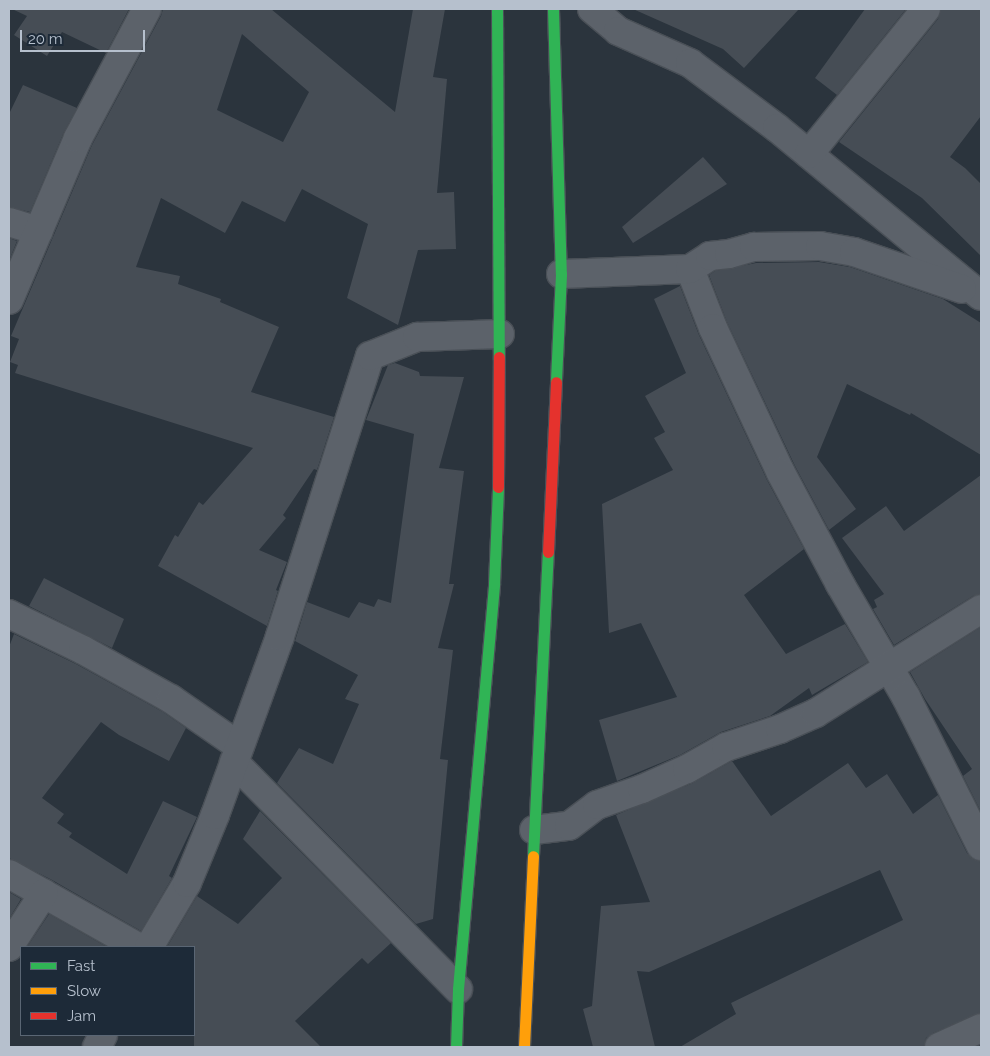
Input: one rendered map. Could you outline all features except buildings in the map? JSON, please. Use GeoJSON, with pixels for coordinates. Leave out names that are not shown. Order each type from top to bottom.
{"type":"FeatureCollection","features":[{"type":"Feature","properties":{"kind":"street"},"geometry":{"type":"LineString","coordinates":[[9,300],[78,138],[146,9]]}},
{"type":"Feature","properties":{"kind":"street"},"geometry":{"type":"LineString","coordinates":[[456,1047],[458,989],[494,584],[500,436],[497,9]]}},
{"type":"Feature","properties":{"kind":"street"},"geometry":{"type":"LineString","coordinates":[[524,1047],[561,274],[553,9]]}},
{"type":"Feature","properties":{"kind":"street"},"geometry":{"type":"LineString","coordinates":[[592,9],[618,31],[690,63],[809,154],[980,295]]}},
{"type":"Feature","properties":{"kind":"street"},"geometry":{"type":"LineString","coordinates":[[809,154],[926,9]]}},
{"type":"Feature","properties":{"kind":"street"},"geometry":{"type":"LineString","coordinates":[[9,222],[39,231]]}},
{"type":"Feature","properties":{"kind":"street"},"geometry":{"type":"LineString","coordinates":[[561,274],[690,269],[710,256],[729,254],[754,247],[820,246],[854,252],[980,295]]}},
{"type":"Feature","properties":{"kind":"street"},"geometry":{"type":"LineString","coordinates":[[690,269],[713,328],[781,473],[906,697],[981,846]]}},
{"type":"Feature","properties":{"kind":"street"},"geometry":{"type":"LineString","coordinates":[[150,946],[187,883],[236,754],[280,636],[370,356],[417,337],[500,334]]}},
{"type":"Feature","properties":{"kind":"street"},"geometry":{"type":"LineString","coordinates":[[534,830],[569,826],[597,806],[642,789],[726,747],[780,729],[816,713],[981,609]]}},
{"type":"Feature","properties":{"kind":"street"},"geometry":{"type":"LineString","coordinates":[[9,614],[83,650],[163,695],[236,754],[458,989]]}},
{"type":"Feature","properties":{"kind":"street"},"geometry":{"type":"LineString","coordinates":[[9,874],[136,946]]}},
{"type":"Feature","properties":{"kind":"street"},"geometry":{"type":"LineString","coordinates":[[9,947],[44,893]]}},
{"type":"Feature","properties":{"kind":"street"},"geometry":{"type":"LineString","coordinates":[[939,1047],[981,1028]]}},
{"type":"Feature","properties":{"kind":"traffic: fast"},"geometry":{"type":"LineString","coordinates":[[497,9],[499,357]]}},
{"type":"Feature","properties":{"kind":"traffic: fast"},"geometry":{"type":"LineString","coordinates":[[553,9],[561,274],[556,382]]}},
{"type":"Feature","properties":{"kind":"traffic: fast"},"geometry":{"type":"LineString","coordinates":[[456,1047],[458,989],[494,584],[498,487]]}},
{"type":"Feature","properties":{"kind":"traffic: fast"},"geometry":{"type":"LineString","coordinates":[[533,856],[548,552]]}},
{"type":"Feature","properties":{"kind":"traffic: slow"},"geometry":{"type":"LineString","coordinates":[[524,1047],[533,856]]}},
{"type":"Feature","properties":{"kind":"traffic: jam"},"geometry":{"type":"LineString","coordinates":[[498,487],[499,357]]}},
{"type":"Feature","properties":{"kind":"traffic: jam"},"geometry":{"type":"LineString","coordinates":[[548,552],[556,382]]}}]}
